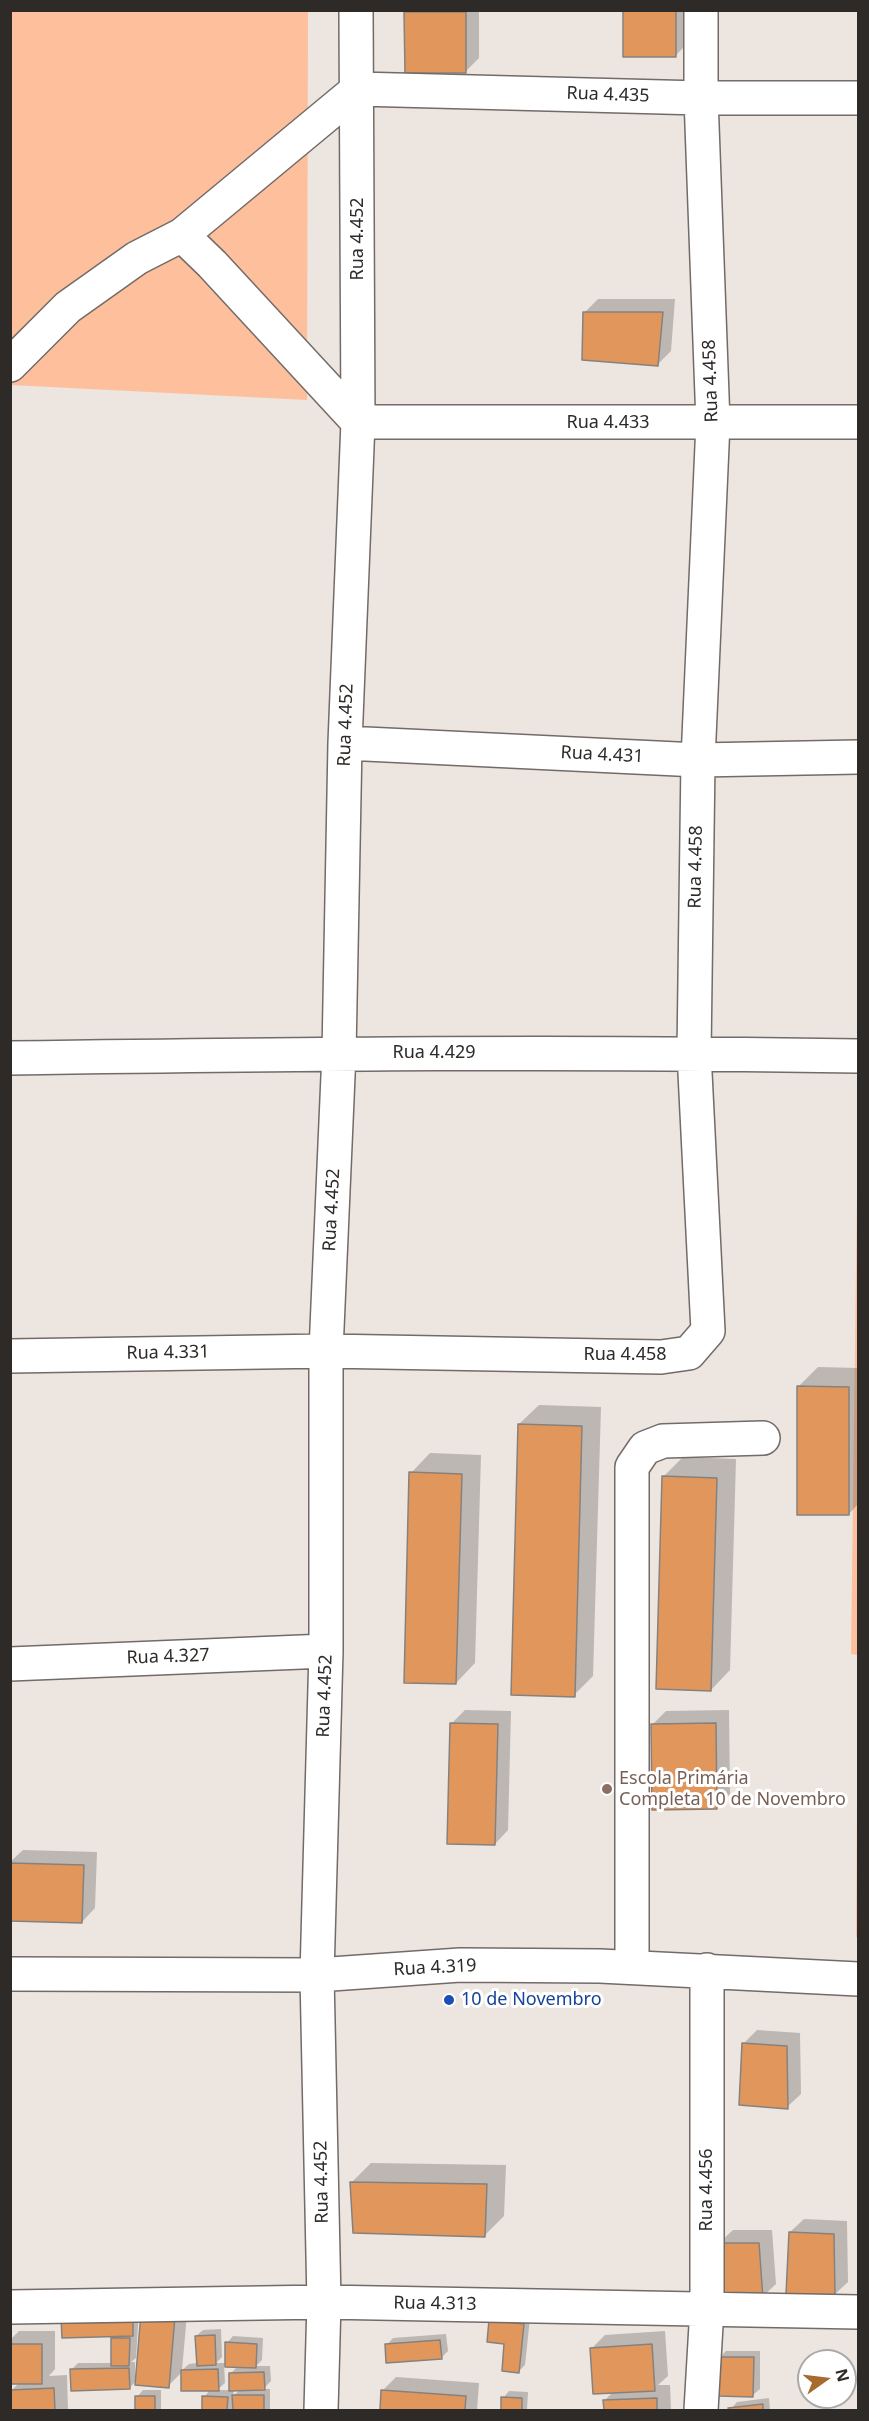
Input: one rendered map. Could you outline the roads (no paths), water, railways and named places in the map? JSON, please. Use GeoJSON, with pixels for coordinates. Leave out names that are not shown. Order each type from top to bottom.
{"type":"FeatureCollection","features":[{"type":"Feature","properties":{"kind":"street","name":"Rua 4.452"},"geometry":{"type":"LineString","coordinates":[[321,2410],[324,2302],[317,1975],[326,1651],[326,1351],[339,1053],[345,743],[358,422],[356,10]]}},
{"type":"Feature","properties":{"kind":"street","name":"Rua 4.458"},"geometry":{"type":"LineString","coordinates":[[326,1351],[661,1357],[689,1353],[708,1331],[694,1053],[698,760],[713,423],[701,98],[701,10]]}},
{"type":"Feature","properties":{"kind":"street","name":"Rua 4.435"},"geometry":{"type":"LineString","coordinates":[[358,88],[701,98],[858,98]]}},
{"type":"Feature","properties":{"kind":"street"},"geometry":{"type":"LineString","coordinates":[[10,365],[68,307],[137,258],[182,235],[358,88]]}},
{"type":"Feature","properties":{"kind":"street"},"geometry":{"type":"LineString","coordinates":[[182,235],[212,264],[358,422]]}},
{"type":"Feature","properties":{"kind":"street","name":"Rua 4.433"},"geometry":{"type":"LineString","coordinates":[[358,422],[858,422]]}},
{"type":"Feature","properties":{"kind":"street","name":"Rua 4.431"},"geometry":{"type":"LineString","coordinates":[[345,743],[698,760],[858,757]]}},
{"type":"Feature","properties":{"kind":"street","name":"Rua 4.429"},"geometry":{"type":"LineString","coordinates":[[10,1058],[339,1053],[694,1053],[858,1056]]}},
{"type":"Feature","properties":{"kind":"street","name":"Rua 4.331"},"geometry":{"type":"LineString","coordinates":[[10,1356],[326,1351]]}},
{"type":"Feature","properties":{"kind":"street"},"geometry":{"type":"LineString","coordinates":[[632,1967],[632,1467],[645,1448],[663,1442],[763,1437]]}},
{"type":"Feature","properties":{"kind":"street","name":"Rua 4.327"},"geometry":{"type":"LineString","coordinates":[[10,1664],[326,1651]]}},
{"type":"Feature","properties":{"kind":"street","name":"Rua 4.319"},"geometry":{"type":"LineString","coordinates":[[10,1974],[317,1975],[460,1965],[632,1967],[858,1979]]}},
{"type":"Feature","properties":{"kind":"street","name":"Rua 4.456"},"geometry":{"type":"LineString","coordinates":[[701,2410],[707,2308],[707,1970]]}},
{"type":"Feature","properties":{"kind":"street","name":"Rua 4.313"},"geometry":{"type":"LineString","coordinates":[[10,2307],[324,2302],[858,2312]]}},
{"type":"Feature","properties":{"kind":"place","name":"Escola Primária Completa 10 de Novembro"},"geometry":{"type":"Point","coordinates":[607,1789]}},
{"type":"Feature","properties":{"kind":"place","name":"10 de Novembro"},"geometry":{"type":"Point","coordinates":[449,2000]}}]}
